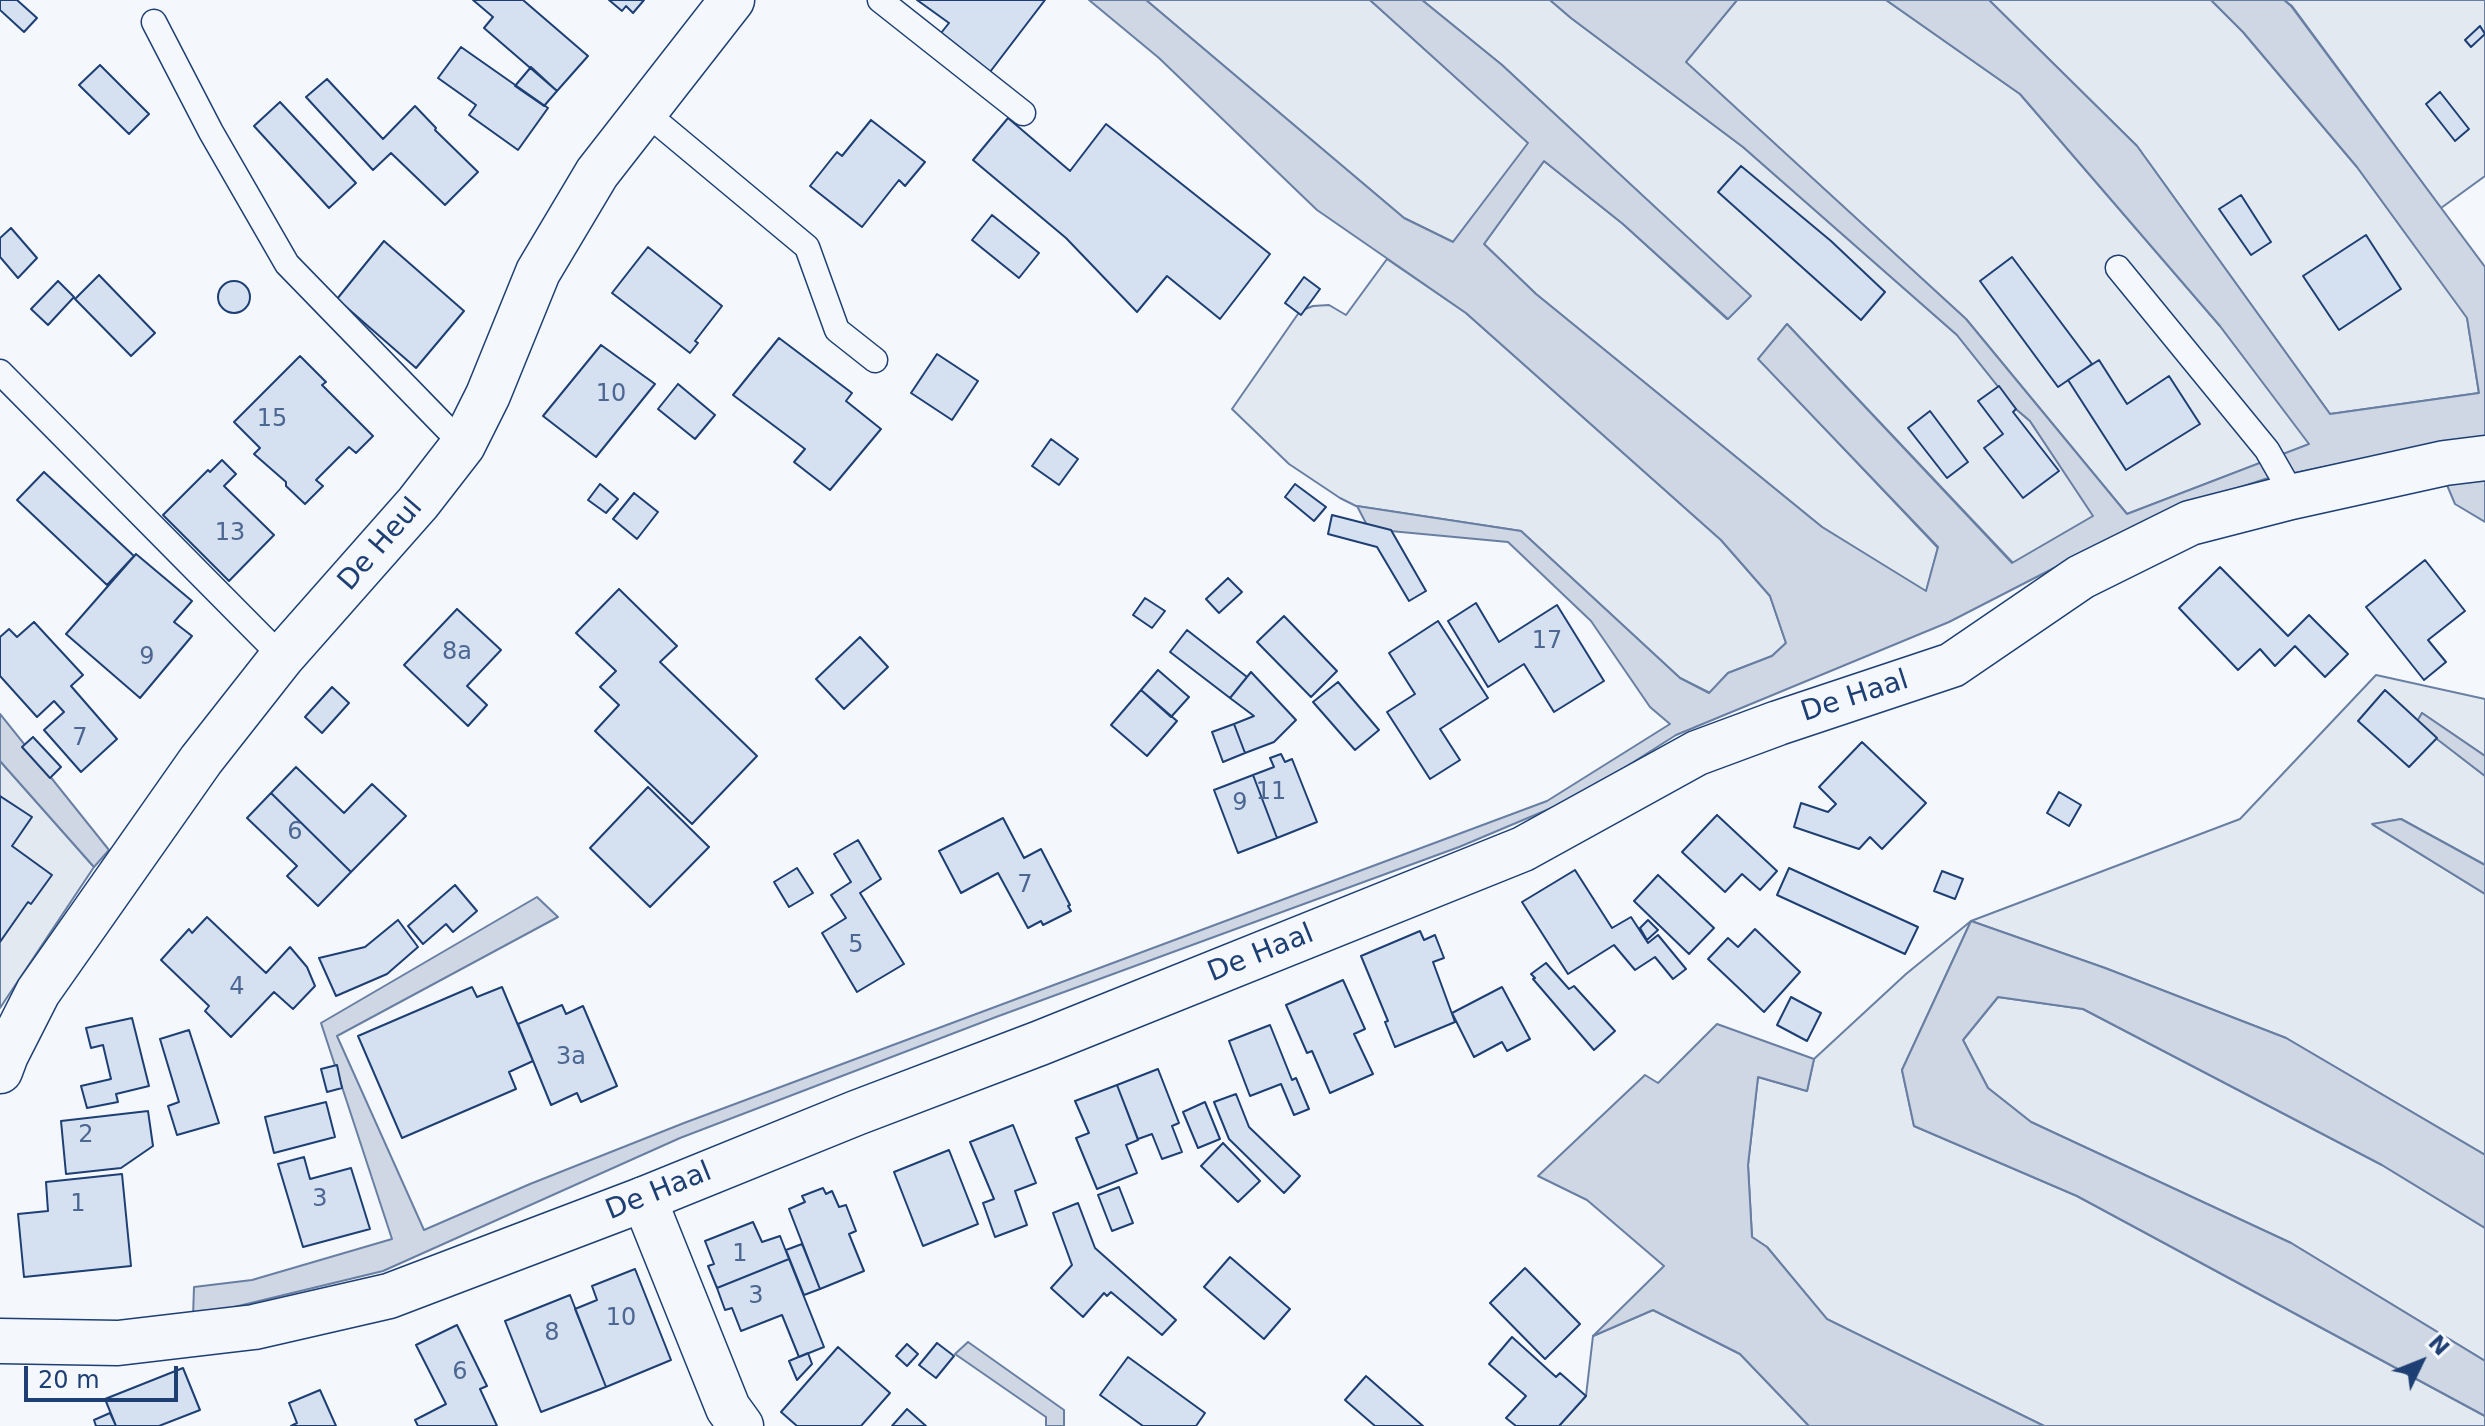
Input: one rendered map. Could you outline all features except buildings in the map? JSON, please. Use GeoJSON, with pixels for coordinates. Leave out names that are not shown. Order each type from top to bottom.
{"type":"FeatureCollection","features":[{"type":"Feature","properties":{"kind":"street","name":"De Heul"},"geometry":{"type":"LineString","coordinates":[[0,1071],[38,992],[201,760],[282,657],[418,503],[463,445],[488,395],[538,272],[597,173],[732,0]]}},
{"type":"Feature","properties":{"kind":"street","name":"De Haal"},"geometry":{"type":"LineString","coordinates":[[0,1341],[118,1343],[254,1327],[389,1296],[1040,1043],[1523,849],[1697,753],[1952,665],[2081,577],[2190,523],[2289,491],[2485,458]]}},
{"type":"Feature","properties":{"kind":"street"},"geometry":{"type":"LineString","coordinates":[[644,1199],[728,1408],[741,1426]]}},
{"type":"Feature","properties":{"kind":"lane"},"geometry":{"type":"LineString","coordinates":[[880,0],[1023,113]]}},
{"type":"Feature","properties":{"kind":"lane"},"geometry":{"type":"LineString","coordinates":[[154,22],[211,132],[287,264],[463,445]]}},
{"type":"Feature","properties":{"kind":"lane"},"geometry":{"type":"LineString","coordinates":[[645,112],[807,247],[837,330],[875,360]]}},
{"type":"Feature","properties":{"kind":"lane"},"geometry":{"type":"LineString","coordinates":[[2118,268],[2267,450],[2289,491]]}},
{"type":"Feature","properties":{"kind":"lane"},"geometry":{"type":"LineString","coordinates":[[0,372],[282,657]]}},
{"type":"Feature","properties":{"kind":"shaded area"},"geometry":{"type":"Polygon","coordinates":[[[1089,0],[1146,0],[1404,218],[1453,242],[1528,143],[1370,0],[1422,0],[1502,65],[1751,296],[1728,319],[1623,224],[1544,161],[1484,244],[1536,294],[1822,527],[1926,591],[1938,547],[1758,359],[1787,324],[2012,563],[2093,516],[2030,421],[2016,409],[1957,335],[1743,147],[1550,0],[1737,0],[1686,62],[1966,319],[2127,514],[2309,444],[2220,326],[2020,94],[1886,0],[1989,0],[2137,146],[2330,414],[2479,393],[2467,318],[2357,167],[2243,32],[2211,0],[2284,0],[2485,267],[2485,522],[2455,504],[2430,445],[2265,479],[2159,514],[1949,622],[1676,735],[1580,796],[1459,847],[996,1017],[680,1138],[383,1271],[193,1317],[194,1287],[252,1280],[392,1239],[321,1023],[537,897],[558,917],[337,1036],[424,1230],[684,1123],[1547,801],[1670,724],[1650,707],[1591,621],[1508,542],[1369,529],[1357,506],[1521,531],[1680,678],[1709,693],[1728,673],[1772,656],[1786,643],[1770,596],[1721,540],[1466,313],[1317,210],[1159,58],[1089,0]]]}},
{"type":"Feature","properties":{"kind":"shaded area"},"geometry":{"type":"Polygon","coordinates":[[[1146,0],[1370,0],[1529,143],[1453,242],[1404,218],[1146,0]]]}},
{"type":"Feature","properties":{"kind":"shaded area"},"geometry":{"type":"Polygon","coordinates":[[[1422,0],[1550,0],[1743,147],[1957,335],[2016,409],[2030,421],[2094,516],[2013,563],[1787,324],[1759,359],[1938,548],[1926,592],[1822,527],[1536,294],[1484,244],[1544,161],[1623,224],[1727,319],[1750,296],[1502,65],[1422,0]]]}},
{"type":"Feature","properties":{"kind":"shaded area"},"geometry":{"type":"Polygon","coordinates":[[[1737,0],[1886,0],[2020,94],[2220,326],[2310,444],[2127,514],[1966,319],[1685,62],[1737,0]]]}},
{"type":"Feature","properties":{"kind":"shaded area"},"geometry":{"type":"Polygon","coordinates":[[[1989,0],[2211,0],[2243,32],[2357,167],[2467,317],[2479,393],[2330,414],[2137,146],[1989,0]]]}},
{"type":"Feature","properties":{"kind":"shaded area"},"geometry":{"type":"Polygon","coordinates":[[[2284,0],[2485,0],[2485,176],[2441,208],[2292,6],[2284,0]]]}},
{"type":"Feature","properties":{"kind":"shaded area"},"geometry":{"type":"Polygon","coordinates":[[[1387,259],[1466,313],[1721,540],[1770,596],[1786,643],[1772,656],[1728,673],[1710,693],[1680,678],[1521,531],[1356,506],[1289,464],[1232,409],[1300,311],[1329,305],[1346,315],[1387,259]]]}},
{"type":"Feature","properties":{"kind":"shaded area"},"geometry":{"type":"Polygon","coordinates":[[[2376,675],[2485,699],[2485,756],[2422,713],[2417,723],[2485,776],[2485,865],[2401,819],[2373,825],[2485,894],[2485,1155],[2286,1038],[2105,968],[1971,921],[2240,819],[2376,675]]]}},
{"type":"Feature","properties":{"kind":"shaded area"},"geometry":{"type":"Polygon","coordinates":[[[2422,713],[2485,756],[2485,776],[2416,723],[2422,713]]]}},
{"type":"Feature","properties":{"kind":"shaded area"},"geometry":{"type":"Polygon","coordinates":[[[0,714],[109,850],[94,867],[0,761],[0,714]]]}},
{"type":"Feature","properties":{"kind":"shaded area"},"geometry":{"type":"Polygon","coordinates":[[[0,761],[94,867],[0,1008],[0,761]]]}},
{"type":"Feature","properties":{"kind":"shaded area"},"geometry":{"type":"Polygon","coordinates":[[[2401,819],[2485,865],[2485,894],[2372,824],[2401,819]]]}},
{"type":"Feature","properties":{"kind":"shaded area"},"geometry":{"type":"Polygon","coordinates":[[[1971,921],[1902,1070],[1914,1126],[2077,1196],[2485,1416],[2485,1426],[2044,1426],[1826,1319],[1767,1247],[1752,1237],[1748,1165],[1758,1077],[1807,1091],[1814,1059],[1906,974],[1971,921]]]}},
{"type":"Feature","properties":{"kind":"shaded area"},"geometry":{"type":"Polygon","coordinates":[[[1971,921],[2105,968],[2286,1038],[2485,1155],[2485,1228],[2382,1165],[2083,1009],[1998,997],[1963,1040],[1988,1088],[2031,1122],[2291,1243],[2485,1361],[2485,1416],[2077,1196],[1914,1126],[1902,1070],[1971,921]]]}},
{"type":"Feature","properties":{"kind":"shaded area"},"geometry":{"type":"Polygon","coordinates":[[[1998,997],[2083,1009],[2382,1165],[2485,1228],[2485,1361],[2291,1243],[2031,1122],[1988,1088],[1963,1040],[1998,997]]]}},
{"type":"Feature","properties":{"kind":"shaded area"},"geometry":{"type":"Polygon","coordinates":[[[1717,1024],[1814,1059],[1807,1091],[1758,1077],[1748,1165],[1752,1237],[1767,1247],[1827,1319],[2044,1426],[1809,1426],[1740,1354],[1653,1310],[1593,1336],[1664,1266],[1587,1200],[1538,1176],[1645,1075],[1658,1083],[1717,1024]]]}},
{"type":"Feature","properties":{"kind":"shaded area"},"geometry":{"type":"Polygon","coordinates":[[[1653,1310],[1740,1354],[1809,1426],[1559,1426],[1586,1396],[1593,1336],[1653,1310]]]}},
{"type":"Feature","properties":{"kind":"shaded area"},"geometry":{"type":"Polygon","coordinates":[[[968,1342],[1064,1410],[1064,1426],[1046,1426],[1046,1417],[955,1354],[968,1342]]]}}]}
